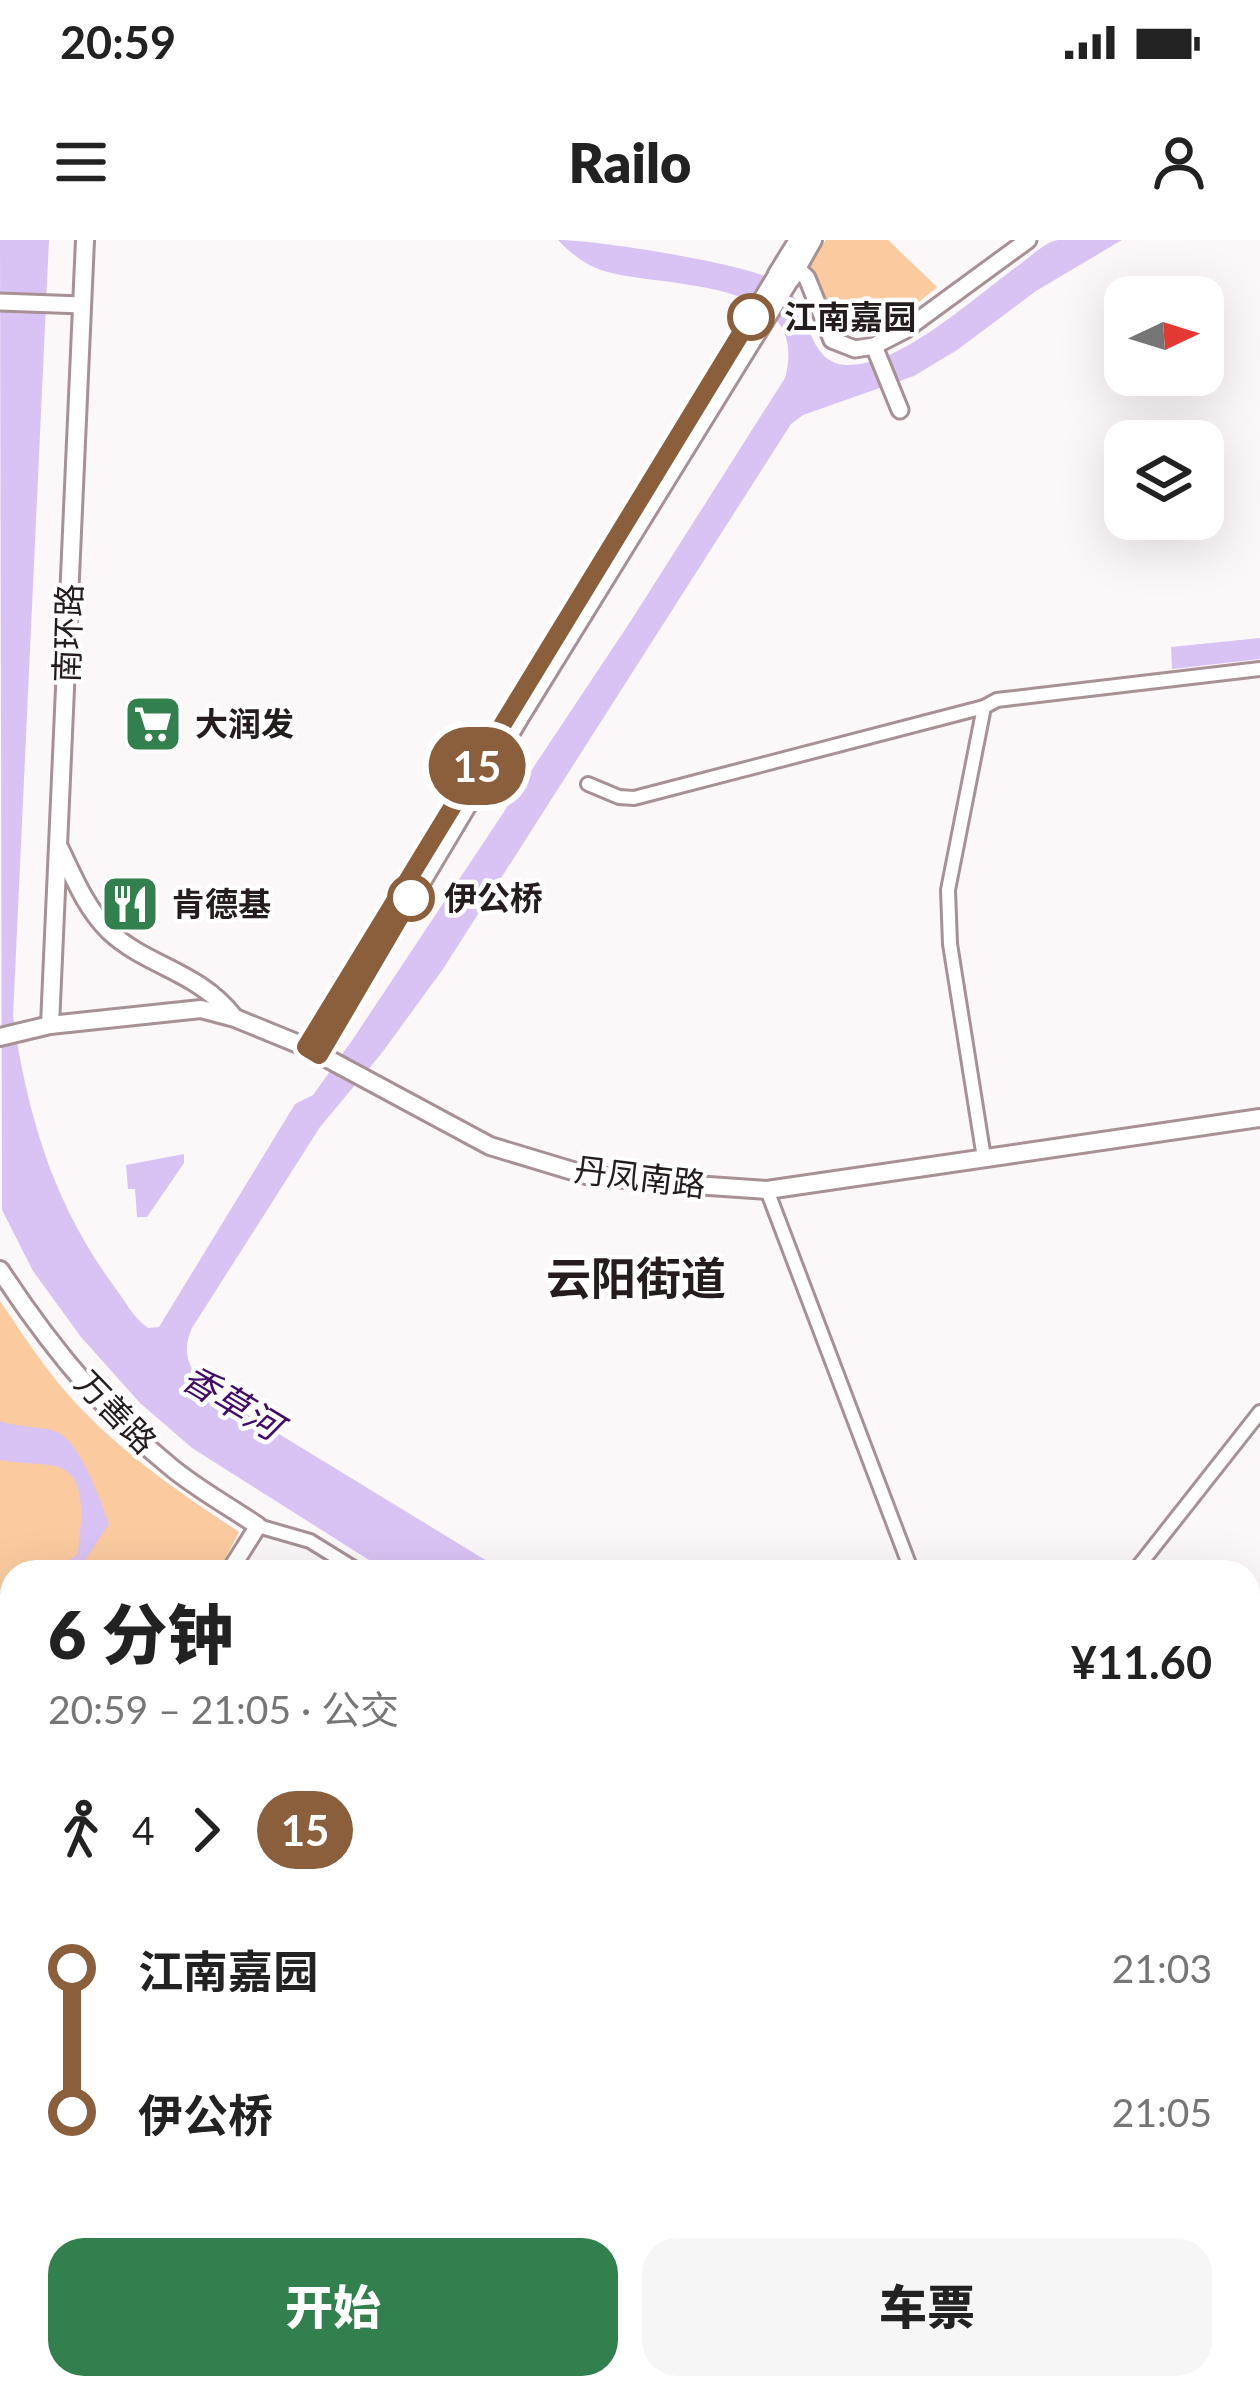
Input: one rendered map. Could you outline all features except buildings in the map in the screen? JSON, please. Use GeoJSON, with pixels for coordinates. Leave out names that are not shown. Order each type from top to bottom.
{"type":"FeatureCollection","features":[{"type":"Feature","properties":{"kind":"main road","name":"南环路"},"geometry":{"type":"LineString","coordinates":[[50,1025],[85,240]]}},
{"type":"Feature","properties":{"kind":"main road"},"geometry":{"type":"LineString","coordinates":[[788,270],[797,240]]}},
{"type":"Feature","properties":{"kind":"main road"},"geometry":{"type":"LineString","coordinates":[[788,270],[813,240]]}},
{"type":"Feature","properties":{"kind":"main road"},"geometry":{"type":"LineString","coordinates":[[58,844],[86,902],[111,933],[215,993],[235,1018]]}},
{"type":"Feature","properties":{"kind":"main road","name":"丹凤南路"},"geometry":{"type":"LineString","coordinates":[[0,1036],[50,1025],[201,1009],[235,1018],[319,1055],[490,1146],[586,1175],[767,1190],[1260,1118]]}},
{"type":"Feature","properties":{"kind":"main road","name":"万善路"},"geometry":{"type":"LineString","coordinates":[[0,1270],[42,1331],[147,1446],[173,1470],[258,1526]]}},
{"type":"Feature","properties":{"kind":"street"},"geometry":{"type":"LineString","coordinates":[[319,1055],[788,270],[807,278],[832,340],[855,349],[875,348],[1028,240]]}},
{"type":"Feature","properties":{"kind":"street"},"geometry":{"type":"LineString","coordinates":[[0,302],[82,305]]}},
{"type":"Feature","properties":{"kind":"street"},"geometry":{"type":"LineString","coordinates":[[875,348],[900,410]]}},
{"type":"Feature","properties":{"kind":"street"},"geometry":{"type":"LineString","coordinates":[[588,784],[634,798],[997,700],[1260,669]]}},
{"type":"Feature","properties":{"kind":"street"},"geometry":{"type":"LineString","coordinates":[[984,707],[948,890],[950,944],[984,1158]]}},
{"type":"Feature","properties":{"kind":"street"},"geometry":{"type":"LineString","coordinates":[[767,1190],[907,1560]]}},
{"type":"Feature","properties":{"kind":"street"},"geometry":{"type":"LineString","coordinates":[[1143,1560],[1260,1412]]}},
{"type":"Feature","properties":{"kind":"street"},"geometry":{"type":"LineString","coordinates":[[237,1560],[258,1526],[310,1541],[341,1560]]}},
{"type":"Feature","properties":{"kind":"shaded area"},"geometry":{"type":"Polygon","coordinates":[[[0,240],[49,240],[13,1017],[35,1124],[59,1190],[92,1254],[148,1328],[159,1327],[295,1104],[313,1095],[353,1039],[632,619],[785,378],[788,345],[777,320],[756,304],[695,286],[604,271],[558,240],[674,254],[766,276],[791,293],[823,355],[847,365],[868,362],[914,342],[1048,244],[1122,240],[1036,291],[914,376],[803,415],[791,424],[443,969],[320,1127],[192,1328],[188,1359],[202,1387],[485,1560],[369,1560],[192,1448],[140,1403],[81,1337],[33,1271],[2,1210],[0,240]]]}},
{"type":"Feature","properties":{"kind":"shaded area"},"geometry":{"type":"Polygon","coordinates":[[[826,240],[888,240],[937,287],[878,329],[836,333],[808,266],[826,240]]]}},
{"type":"Feature","properties":{"kind":"shaded area"},"geometry":{"type":"Polygon","coordinates":[[[1260,638],[1260,659],[1172,669],[1171,647],[1260,638]]]}},
{"type":"Feature","properties":{"kind":"shaded area"},"geometry":{"type":"Polygon","coordinates":[[[184,1154],[184,1163],[147,1217],[137,1217],[135,1189],[128,1189],[126,1165],[184,1154]]]}},
{"type":"Feature","properties":{"kind":"shaded area"},"geometry":{"type":"Polygon","coordinates":[[[0,1301],[48,1370],[89,1417],[162,1479],[239,1532],[224,1560],[0,1560],[0,1301]]]}},
{"type":"Feature","properties":{"kind":"shaded area"},"geometry":{"type":"Polygon","coordinates":[[[0,1421],[57,1432],[74,1447],[109,1524],[86,1560],[69,1560],[78,1554],[81,1514],[72,1477],[49,1465],[0,1460],[0,1421]]]}},
{"type":"Feature","properties":{"kind":"bus line","name":"15"},"geometry":{"type":"LineString","coordinates":[[411,898],[319,1055],[306,1047],[751,317]]}},
{"type":"Feature","properties":{"kind":"place","name":"江南嘉园"},"geometry":{"type":"Point","coordinates":[751,317]}},
{"type":"Feature","properties":{"kind":"place","name":"大润发"},"geometry":{"type":"Point","coordinates":[153,724]}},
{"type":"Feature","properties":{"kind":"place","name":"伊公桥"},"geometry":{"type":"Point","coordinates":[411,898]}},
{"type":"Feature","properties":{"kind":"place","name":"肯德基"},"geometry":{"type":"Point","coordinates":[130,904]}},
{"type":"Feature","properties":{"kind":"district","name":"云阳街道"},"geometry":{"type":"Point","coordinates":[636,1279]}},
{"type":"Feature","properties":{"kind":"water label","name":"香草河"},"geometry":{"type":"Point","coordinates":[232,1402]}}]}
